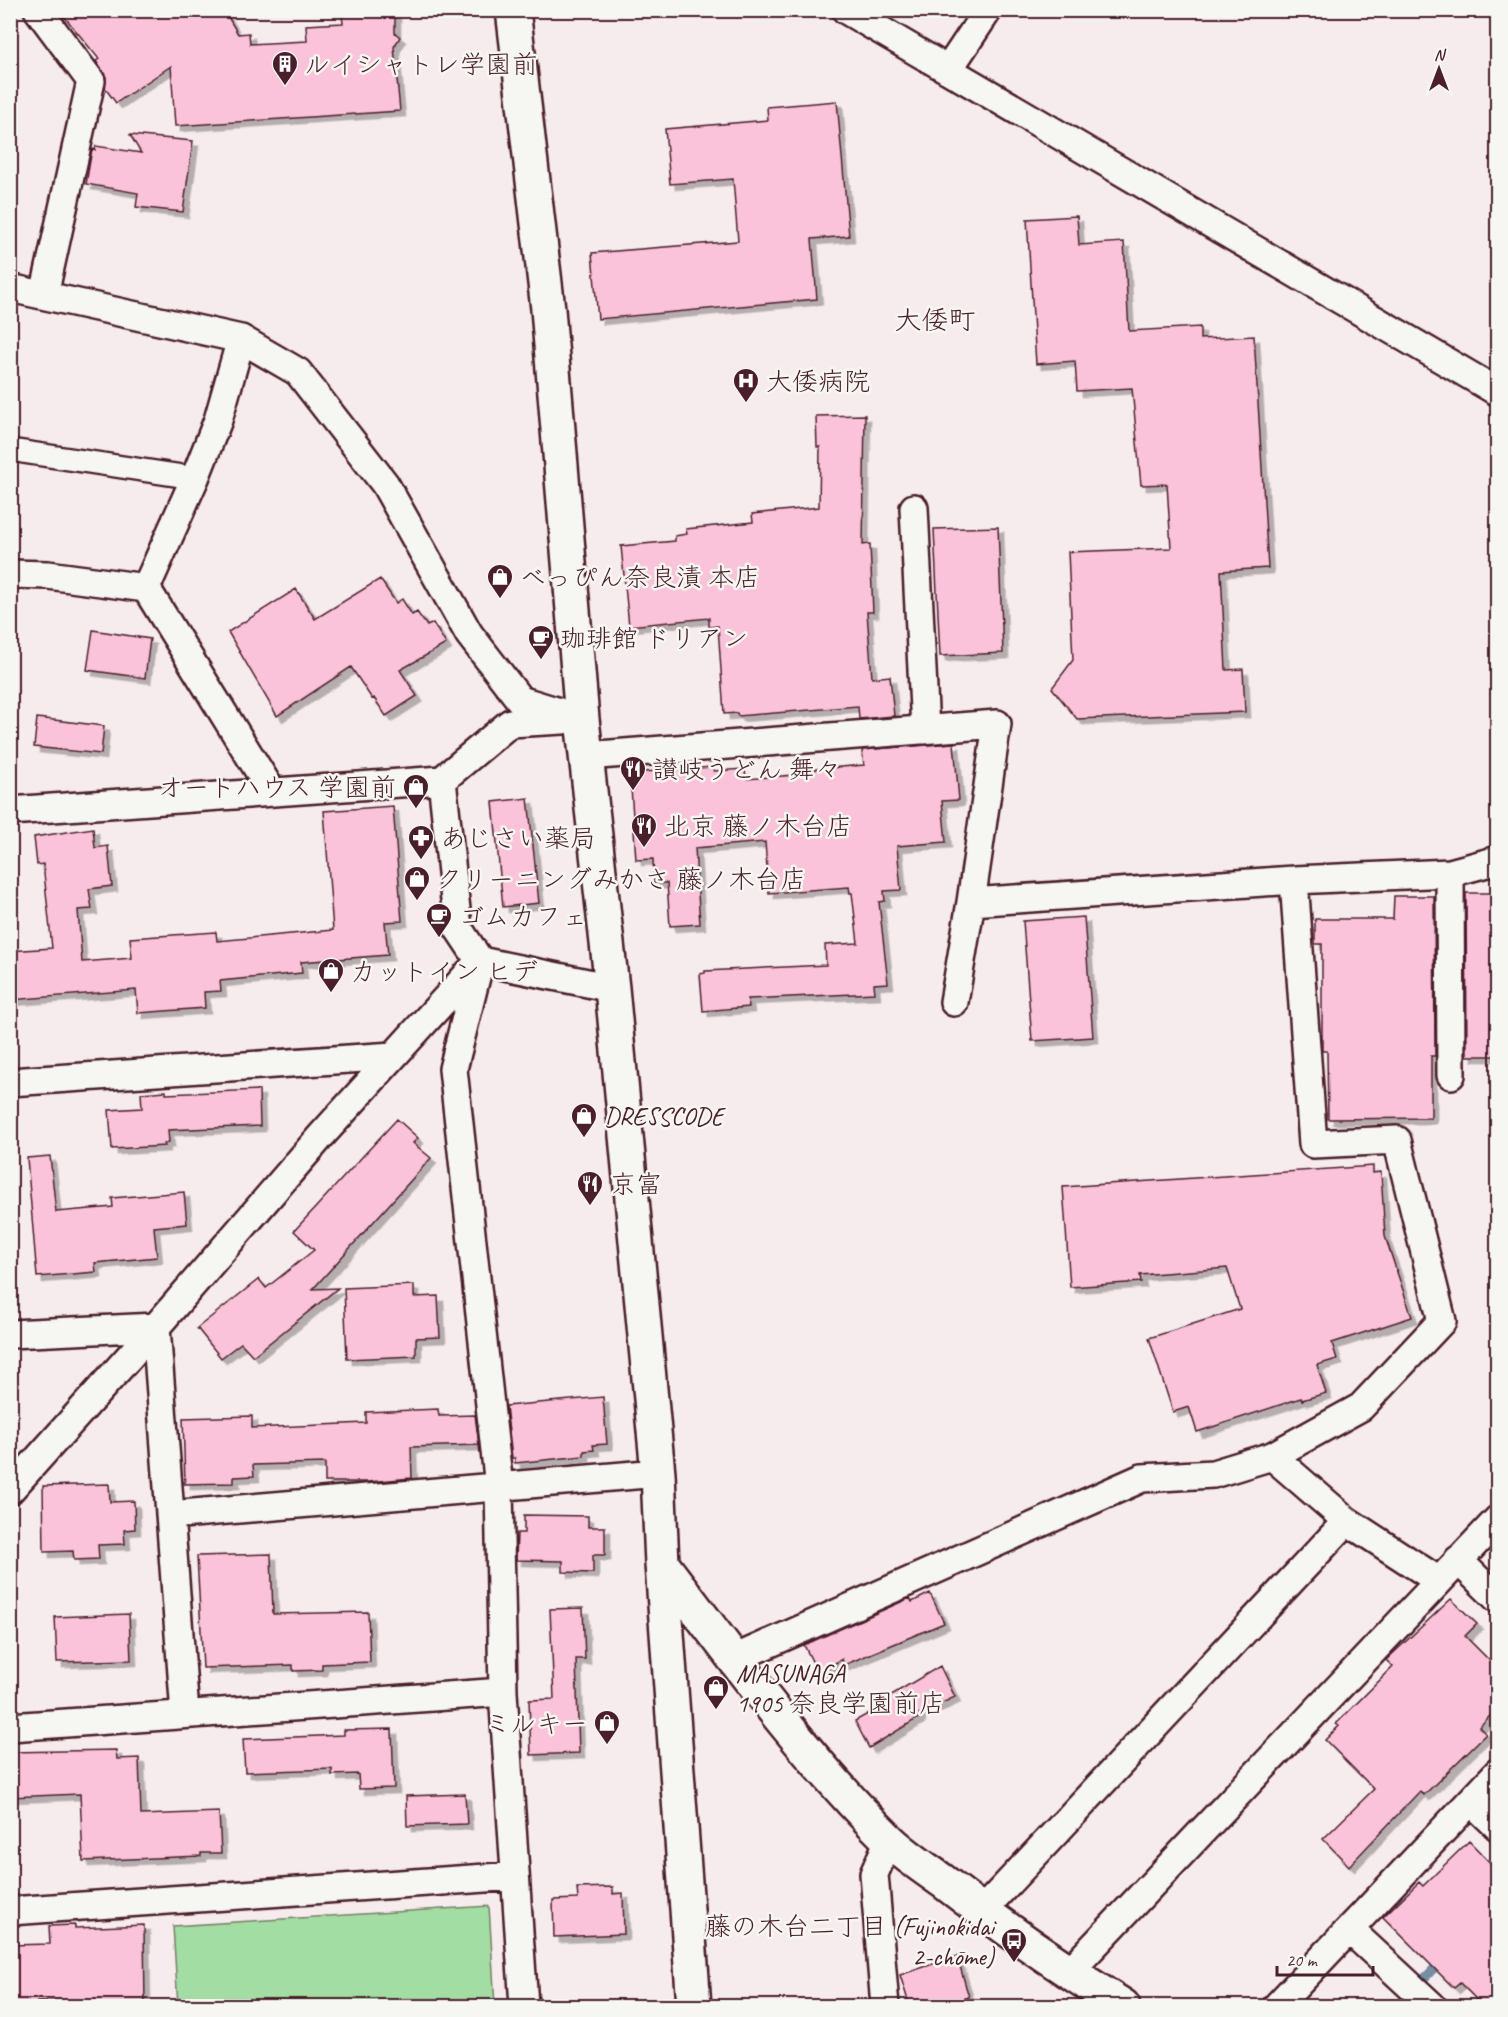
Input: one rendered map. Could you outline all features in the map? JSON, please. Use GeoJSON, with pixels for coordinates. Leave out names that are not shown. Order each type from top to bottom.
{"type":"FeatureCollection","features":[{"type":"Feature","properties":{"kind":"street"},"geometry":{"type":"LineString","coordinates":[[38,10],[91,81],[44,295]]}},
{"type":"Feature","properties":{"kind":"street"},"geometry":{"type":"LineString","coordinates":[[513,10],[548,309],[582,719],[612,988],[658,1473],[662,1564],[694,2007]]}},
{"type":"Feature","properties":{"kind":"street"},"geometry":{"type":"LineString","coordinates":[[846,10],[1497,392]]}},
{"type":"Feature","properties":{"kind":"street"},"geometry":{"type":"LineString","coordinates":[[948,70],[988,10]]}},
{"type":"Feature","properties":{"kind":"street"},"geometry":{"type":"LineString","coordinates":[[10,288],[241,339],[298,372],[385,484],[469,634],[520,700],[582,719]]}},
{"type":"Feature","properties":{"kind":"street"},"geometry":{"type":"LineString","coordinates":[[146,588],[218,420],[241,339]]}},
{"type":"Feature","properties":{"kind":"street"},"geometry":{"type":"LineString","coordinates":[[10,450],[195,478]]}},
{"type":"Feature","properties":{"kind":"street"},"geometry":{"type":"LineString","coordinates":[[914,508],[925,730]]}},
{"type":"Feature","properties":{"kind":"street"},"geometry":{"type":"LineString","coordinates":[[10,574],[48,575],[146,588]]}},
{"type":"Feature","properties":{"kind":"street"},"geometry":{"type":"LineString","coordinates":[[146,588],[272,792]]}},
{"type":"Feature","properties":{"kind":"street"},"geometry":{"type":"LineString","coordinates":[[10,811],[442,780],[510,723],[582,719]]}},
{"type":"Feature","properties":{"kind":"street"},"geometry":{"type":"LineString","coordinates":[[586,756],[997,724],[954,1002]]}},
{"type":"Feature","properties":{"kind":"street"},"geometry":{"type":"LineString","coordinates":[[442,780],[458,928],[480,961],[612,988]]}},
{"type":"Feature","properties":{"kind":"street"},"geometry":{"type":"LineString","coordinates":[[971,903],[1294,879],[1450,873],[1497,860]]}},
{"type":"Feature","properties":{"kind":"street"},"geometry":{"type":"LineString","coordinates":[[1450,873],[1451,1075]]}},
{"type":"Feature","properties":{"kind":"street"},"geometry":{"type":"LineString","coordinates":[[734,1659],[1142,1478],[1213,1474],[1272,1456],[1361,1407],[1442,1321],[1397,1140],[1313,1144],[1294,879]]}},
{"type":"Feature","properties":{"kind":"street"},"geometry":{"type":"LineString","coordinates":[[10,1490],[321,1136],[480,961]]}},
{"type":"Feature","properties":{"kind":"street"},"geometry":{"type":"LineString","coordinates":[[480,961],[453,1069],[499,1487],[503,1692],[524,2007]]}},
{"type":"Feature","properties":{"kind":"street"},"geometry":{"type":"LineString","coordinates":[[10,1082],[393,1056]]}},
{"type":"Feature","properties":{"kind":"street"},"geometry":{"type":"LineString","coordinates":[[10,1334],[156,1326]]}},
{"type":"Feature","properties":{"kind":"street"},"geometry":{"type":"LineString","coordinates":[[156,1326],[185,1714]]}},
{"type":"Feature","properties":{"kind":"street"},"geometry":{"type":"LineString","coordinates":[[1272,1456],[1347,1521],[1439,1581]]}},
{"type":"Feature","properties":{"kind":"street"},"geometry":{"type":"LineString","coordinates":[[170,1515],[658,1473]]}},
{"type":"Feature","properties":{"kind":"street"},"geometry":{"type":"LineString","coordinates":[[1069,1972],[1497,1519]]}},
{"type":"Feature","properties":{"kind":"street"},"geometry":{"type":"LineString","coordinates":[[982,1911],[1347,1521]]}},
{"type":"Feature","properties":{"kind":"street"},"geometry":{"type":"LineString","coordinates":[[1458,1560],[1497,1599]]}},
{"type":"Feature","properties":{"kind":"street"},"geometry":{"type":"LineString","coordinates":[[662,1564],[734,1659],[834,1782],[889,1840],[982,1911],[1123,2007]]}},
{"type":"Feature","properties":{"kind":"street"},"geometry":{"type":"LineString","coordinates":[[10,1727],[503,1692]]}},
{"type":"Feature","properties":{"kind":"street"},"geometry":{"type":"LineString","coordinates":[[1277,2007],[1497,1772]]}},
{"type":"Feature","properties":{"kind":"street"},"geometry":{"type":"LineString","coordinates":[[1471,1801],[1497,1827]]}},
{"type":"Feature","properties":{"kind":"street"},"geometry":{"type":"LineString","coordinates":[[885,2007],[874,1874],[889,1840]]}},
{"type":"Feature","properties":{"kind":"street"},"geometry":{"type":"LineString","coordinates":[[10,1911],[515,1876]]}},
{"type":"Feature","properties":{"kind":"street"},"geometry":{"type":"LineString","coordinates":[[1350,1930],[1432,2007]]}},
{"type":"Feature","properties":{"kind":"green space"},"geometry":{"type":"Polygon","coordinates":[[[489,1906],[495,2006],[178,2006],[173,1926],[489,1906]]]}},
{"type":"Feature","properties":{"kind":"building","name":"ルイシャトレ学園前"},"geometry":{"type":"Polygon","coordinates":[[[59,10],[224,10],[238,34],[249,33],[250,44],[307,41],[306,25],[343,23],[342,16],[350,15],[349,10],[395,10],[395,33],[400,37],[394,47],[400,111],[175,126],[171,66],[116,103],[105,88],[106,77],[96,61],[99,59],[59,10]]]}},
{"type":"Feature","properties":{"kind":"building"},"geometry":{"type":"Polygon","coordinates":[[[837,101],[849,236],[812,239],[817,299],[598,319],[592,253],[738,241],[733,179],[670,184],[665,129],[768,120],[767,107],[837,101]]]}},
{"type":"Feature","properties":{"kind":"building"},"geometry":{"type":"Polygon","coordinates":[[[130,135],[193,141],[183,212],[136,207],[138,193],[86,184],[92,149],[95,150],[96,146],[141,153],[130,135]]]}},
{"type":"Feature","properties":{"kind":"building"},"geometry":{"type":"Polygon","coordinates":[[[1077,216],[1079,245],[1124,242],[1129,331],[1200,327],[1200,339],[1254,336],[1268,568],[1221,571],[1226,670],[1243,669],[1245,712],[1077,719],[1052,688],[1073,660],[1068,552],[1171,548],[1167,484],[1141,485],[1132,388],[1077,391],[1075,361],[1036,364],[1027,219],[1077,216]]]}},
{"type":"Feature","properties":{"kind":"building"},"geometry":{"type":"Polygon","coordinates":[[[865,415],[863,545],[870,544],[873,612],[867,612],[872,678],[890,676],[894,716],[859,719],[858,706],[738,716],[737,713],[724,714],[718,626],[709,627],[709,618],[629,626],[621,546],[675,541],[675,536],[687,534],[686,529],[753,522],[752,514],[819,507],[820,447],[817,447],[816,416],[865,415]]]}},
{"type":"Feature","properties":{"kind":"building"},"geometry":{"type":"Polygon","coordinates":[[[998,527],[1003,653],[940,656],[934,529],[998,527]]]}},
{"type":"Feature","properties":{"kind":"building"},"geometry":{"type":"Polygon","coordinates":[[[380,579],[396,603],[402,599],[412,615],[417,612],[427,626],[433,623],[446,644],[400,670],[417,696],[386,716],[351,667],[277,716],[228,632],[296,589],[315,619],[380,579]]]}},
{"type":"Feature","properties":{"kind":"building"},"geometry":{"type":"Polygon","coordinates":[[[93,630],[150,639],[145,678],[87,670],[93,630]]]}},
{"type":"Feature","properties":{"kind":"building"},"geometry":{"type":"Polygon","coordinates":[[[37,718],[104,726],[101,754],[34,747],[37,718]]]}},
{"type":"Feature","properties":{"kind":"building"},"geometry":{"type":"Polygon","coordinates":[[[954,743],[959,800],[942,801],[946,842],[897,846],[901,890],[884,891],[885,901],[879,902],[888,983],[874,984],[875,993],[748,999],[749,1007],[703,1011],[700,974],[705,971],[826,965],[825,945],[858,943],[852,893],[849,887],[769,893],[765,842],[695,848],[700,924],[670,926],[667,883],[654,883],[653,859],[636,860],[630,773],[713,767],[714,771],[745,769],[746,779],[794,775],[794,771],[864,765],[862,750],[954,743]]]}},
{"type":"Feature","properties":{"kind":"building"},"geometry":{"type":"Polygon","coordinates":[[[528,798],[539,903],[503,907],[493,802],[528,798]]]}},
{"type":"Feature","properties":{"kind":"building"},"geometry":{"type":"Polygon","coordinates":[[[393,806],[402,921],[385,922],[388,955],[301,962],[302,973],[220,981],[221,991],[204,992],[205,1008],[138,1013],[136,990],[10,1000],[10,951],[52,948],[43,864],[37,865],[34,837],[93,828],[95,848],[108,846],[112,886],[89,889],[92,909],[78,910],[82,962],[132,958],[130,938],[216,932],[217,941],[333,930],[324,811],[393,806]]]}},
{"type":"Feature","properties":{"kind":"building"},"geometry":{"type":"Polygon","coordinates":[[[1466,893],[1496,893],[1497,1056],[1467,1056],[1466,893]]]}},
{"type":"Feature","properties":{"kind":"building"},"geometry":{"type":"Polygon","coordinates":[[[1394,896],[1434,896],[1435,1056],[1431,1056],[1431,1118],[1328,1119],[1327,1051],[1322,1051],[1322,944],[1315,944],[1315,919],[1393,919],[1394,896]]]}},
{"type":"Feature","properties":{"kind":"building"},"geometry":{"type":"Polygon","coordinates":[[[1084,917],[1093,1037],[1032,1041],[1023,921],[1084,917]]]}},
{"type":"Feature","properties":{"kind":"building"},"geometry":{"type":"Polygon","coordinates":[[[259,1090],[260,1126],[168,1130],[169,1142],[164,1143],[165,1146],[112,1149],[109,1110],[142,1108],[141,1093],[259,1090]]]}},
{"type":"Feature","properties":{"kind":"building"},"geometry":{"type":"Polygon","coordinates":[[[397,1119],[418,1138],[413,1143],[431,1158],[313,1289],[338,1288],[253,1356],[241,1343],[221,1358],[197,1328],[259,1279],[266,1288],[314,1250],[294,1231],[397,1119]]]}},
{"type":"Feature","properties":{"kind":"building"},"geometry":{"type":"Polygon","coordinates":[[[50,1156],[56,1212],[113,1207],[112,1198],[184,1192],[187,1224],[154,1227],[157,1257],[95,1263],[96,1272],[37,1277],[27,1158],[50,1156]]]}},
{"type":"Feature","properties":{"kind":"building"},"geometry":{"type":"Polygon","coordinates":[[[1373,1166],[1373,1173],[1381,1172],[1385,1236],[1412,1317],[1332,1343],[1337,1359],[1317,1365],[1326,1393],[1302,1400],[1301,1398],[1197,1432],[1189,1407],[1173,1412],[1149,1338],[1240,1309],[1227,1268],[1140,1275],[1141,1282],[1070,1287],[1063,1187],[1373,1166]]]}},
{"type":"Feature","properties":{"kind":"building"},"geometry":{"type":"Polygon","coordinates":[[[414,1285],[414,1297],[438,1296],[440,1337],[416,1338],[416,1356],[347,1359],[344,1288],[414,1285]]]}},
{"type":"Feature","properties":{"kind":"building"},"geometry":{"type":"Polygon","coordinates":[[[603,1397],[607,1444],[593,1445],[594,1450],[584,1451],[584,1456],[515,1463],[515,1458],[512,1458],[506,1406],[603,1397]]]}},
{"type":"Feature","properties":{"kind":"building"},"geometry":{"type":"Polygon","coordinates":[[[438,1409],[439,1416],[475,1415],[479,1445],[411,1447],[412,1478],[368,1482],[325,1482],[325,1463],[253,1465],[254,1476],[234,1477],[234,1483],[185,1484],[183,1418],[252,1416],[252,1428],[366,1423],[366,1412],[438,1409]]]}},
{"type":"Feature","properties":{"kind":"building"},"geometry":{"type":"Polygon","coordinates":[[[109,1484],[110,1502],[134,1501],[135,1529],[124,1530],[125,1544],[98,1545],[99,1559],[74,1560],[73,1551],[44,1552],[43,1486],[109,1484]]]}},
{"type":"Feature","properties":{"kind":"building"},"geometry":{"type":"Polygon","coordinates":[[[524,1515],[588,1516],[588,1527],[605,1527],[605,1555],[593,1555],[593,1573],[563,1572],[563,1561],[516,1560],[517,1533],[524,1533],[524,1515]]]}},
{"type":"Feature","properties":{"kind":"building"},"geometry":{"type":"Polygon","coordinates":[[[271,1554],[273,1614],[368,1612],[370,1662],[322,1664],[322,1670],[293,1671],[293,1665],[203,1668],[197,1556],[271,1554]]]}},
{"type":"Feature","properties":{"kind":"building"},"geometry":{"type":"Polygon","coordinates":[[[930,1593],[944,1623],[844,1665],[842,1659],[818,1673],[804,1645],[910,1598],[912,1602],[930,1593]]]}},
{"type":"Feature","properties":{"kind":"building"},"geometry":{"type":"Polygon","coordinates":[[[1451,1599],[1477,1624],[1465,1636],[1497,1668],[1497,1709],[1479,1727],[1486,1734],[1424,1795],[1420,1791],[1349,1866],[1323,1839],[1374,1789],[1325,1740],[1339,1726],[1336,1724],[1393,1667],[1386,1660],[1451,1599]]]}},
{"type":"Feature","properties":{"kind":"building"},"geometry":{"type":"Polygon","coordinates":[[[583,1608],[585,1659],[576,1659],[579,1753],[531,1755],[529,1700],[554,1699],[550,1609],[583,1608]]]}},
{"type":"Feature","properties":{"kind":"building"},"geometry":{"type":"Polygon","coordinates":[[[129,1614],[131,1660],[57,1662],[55,1617],[129,1614]]]}},
{"type":"Feature","properties":{"kind":"building"},"geometry":{"type":"Polygon","coordinates":[[[940,1666],[955,1697],[919,1714],[920,1717],[869,1748],[855,1721],[886,1704],[883,1700],[940,1666]]]}},
{"type":"Feature","properties":{"kind":"building"},"geometry":{"type":"Polygon","coordinates":[[[392,1729],[394,1788],[359,1789],[358,1774],[332,1775],[332,1769],[245,1772],[243,1739],[344,1735],[344,1730],[392,1729]]]}},
{"type":"Feature","properties":{"kind":"building"},"geometry":{"type":"Polygon","coordinates":[[[116,1750],[117,1759],[139,1758],[141,1815],[219,1812],[221,1853],[201,1853],[201,1856],[83,1861],[80,1794],[10,1797],[10,1752],[116,1750]]]}},
{"type":"Feature","properties":{"kind":"building"},"geometry":{"type":"Polygon","coordinates":[[[465,1794],[467,1824],[407,1826],[406,1796],[465,1794]]]}},
{"type":"Feature","properties":{"kind":"building"},"geometry":{"type":"Polygon","coordinates":[[[1469,1841],[1497,1870],[1497,2007],[1484,2007],[1460,1983],[1454,1988],[1383,1917],[1419,1882],[1423,1886],[1469,1841]]]}},
{"type":"Feature","properties":{"kind":"building"},"geometry":{"type":"Polygon","coordinates":[[[613,1887],[613,1894],[623,1893],[624,1934],[554,1937],[553,1900],[578,1899],[577,1888],[613,1887]]]}},
{"type":"Feature","properties":{"kind":"building"},"geometry":{"type":"Polygon","coordinates":[[[75,1925],[75,1928],[144,1925],[145,2007],[89,2007],[88,2000],[37,2002],[37,2007],[10,2007],[10,1945],[50,1944],[49,1926],[75,1925]]]}},
{"type":"Feature","properties":{"kind":"building"},"geometry":{"type":"Polygon","coordinates":[[[957,1956],[969,1997],[940,2007],[910,2007],[900,1975],[957,1956]]]}},
{"type":"Feature","properties":{"kind":"waterway"},"geometry":{"type":"LineString","coordinates":[[1398,2006],[1442,1960]]}},
{"type":"Feature","properties":{"kind":"place","name":"ルイシャトレ学園前"},"geometry":{"type":"Point","coordinates":[285,87]}},
{"type":"Feature","properties":{"kind":"place","name":"大倭病院"},"geometry":{"type":"Point","coordinates":[746,404]}},
{"type":"Feature","properties":{"kind":"place","name":"べっぴん奈良漬 本店"},"geometry":{"type":"Point","coordinates":[500,600]}},
{"type":"Feature","properties":{"kind":"place","name":"珈琲館 ドリアン"},"geometry":{"type":"Point","coordinates":[541,661]}},
{"type":"Feature","properties":{"kind":"place","name":"讃岐うどん 舞々"},"geometry":{"type":"Point","coordinates":[633,792]}},
{"type":"Feature","properties":{"kind":"place","name":"オートハウス 学園前"},"geometry":{"type":"Point","coordinates":[416,810]}},
{"type":"Feature","properties":{"kind":"place","name":"北京 藤ノ木台店"},"geometry":{"type":"Point","coordinates":[644,849]}},
{"type":"Feature","properties":{"kind":"place","name":"あじさい薬局"},"geometry":{"type":"Point","coordinates":[421,861]}},
{"type":"Feature","properties":{"kind":"place","name":"クリーニングみかさ 藤ノ木台店"},"geometry":{"type":"Point","coordinates":[417,902]}},
{"type":"Feature","properties":{"kind":"place","name":"ゴムカフェ"},"geometry":{"type":"Point","coordinates":[439,939]}},
{"type":"Feature","properties":{"kind":"place","name":"カットイン ヒデ"},"geometry":{"type":"Point","coordinates":[331,994]}},
{"type":"Feature","properties":{"kind":"place","name":"DRESSCODE"},"geometry":{"type":"Point","coordinates":[584,1139]}},
{"type":"Feature","properties":{"kind":"place","name":"京富"},"geometry":{"type":"Point","coordinates":[590,1207]}},
{"type":"Feature","properties":{"kind":"place","name":"MASUNAGA 1905 奈良学園前店"},"geometry":{"type":"Point","coordinates":[716,1711]}},
{"type":"Feature","properties":{"kind":"place","name":"ミルキー"},"geometry":{"type":"Point","coordinates":[607,1746]}},
{"type":"Feature","properties":{"kind":"place","name":"藤の木台二丁目 (Fujinokidai 2-chōme)"},"geometry":{"type":"Point","coordinates":[1014,1964]}},
{"type":"Feature","properties":{"kind":"district","name":"大倭町"},"geometry":{"type":"Point","coordinates":[935,320]}}]}
